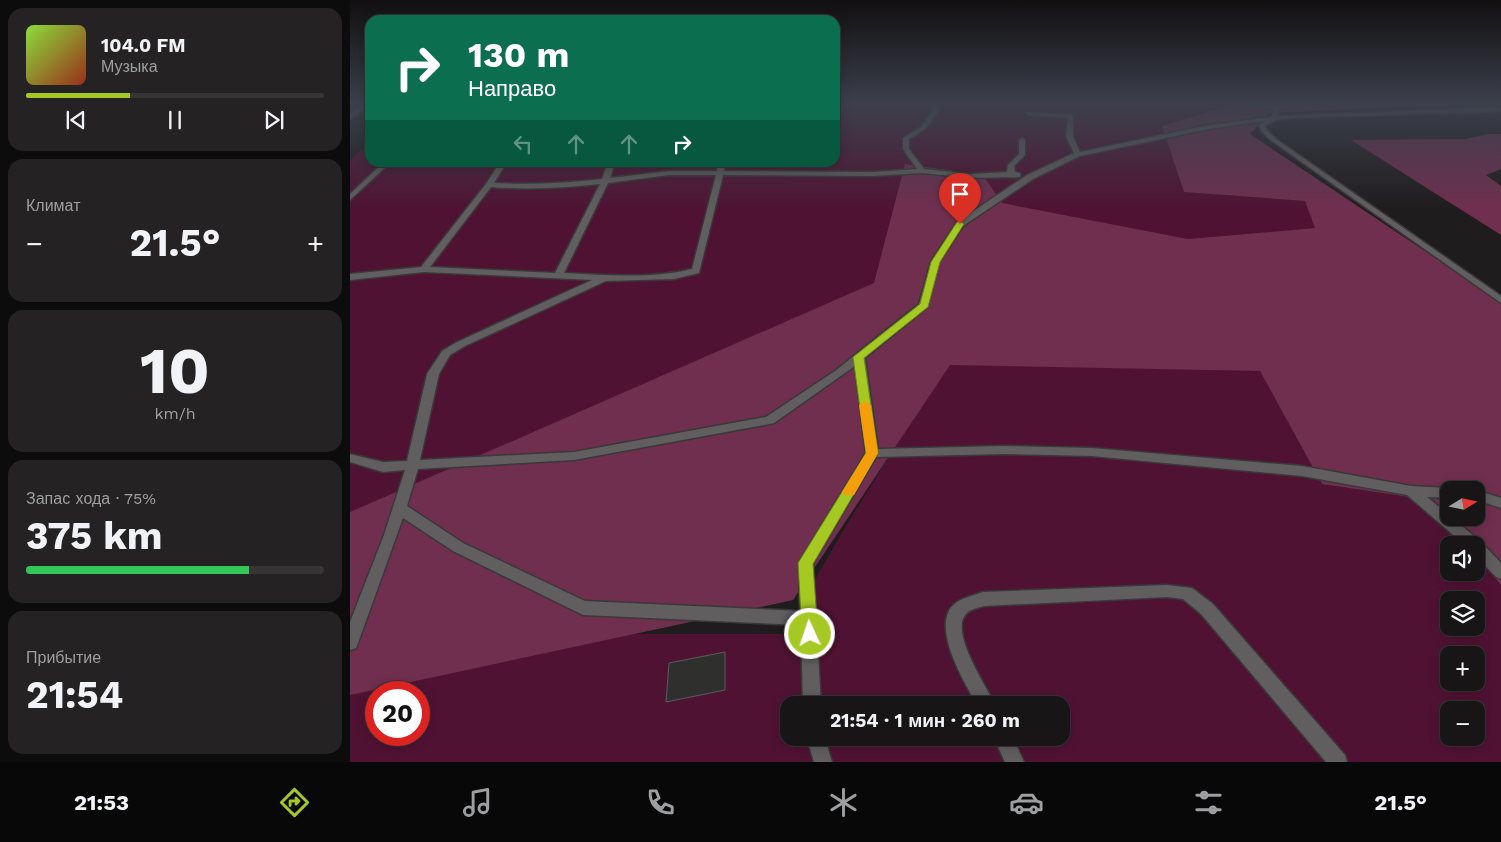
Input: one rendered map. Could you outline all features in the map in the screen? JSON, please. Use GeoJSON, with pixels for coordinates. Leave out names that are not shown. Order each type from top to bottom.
{"type":"FeatureCollection","features":[{"type":"Feature","properties":{"kind":"lane"},"geometry":{"type":"LineString","coordinates":[[906,139],[906,149],[922,170]]}},
{"type":"Feature","properties":{"kind":"lane"},"geometry":{"type":"LineString","coordinates":[[1069,139],[1078,154]]}},
{"type":"Feature","properties":{"kind":"lane"},"geometry":{"type":"LineString","coordinates":[[350,458],[383,467],[574,456],[770,420],[859,357],[924,305],[935,262],[960,224],[1030,177],[1078,154],[1153,139]]}},
{"type":"Feature","properties":{"kind":"lane"},"geometry":{"type":"LineString","coordinates":[[1272,139],[1501,300]]}},
{"type":"Feature","properties":{"kind":"lane"},"geometry":{"type":"LineString","coordinates":[[1011,174],[1011,166],[1022,155],[1022,140]]}},
{"type":"Feature","properties":{"kind":"lane"},"geometry":{"type":"LineString","coordinates":[[350,198],[383,167]]}},
{"type":"Feature","properties":{"kind":"lane"},"geometry":{"type":"LineString","coordinates":[[424,269],[501,167]]}},
{"type":"Feature","properties":{"kind":"lane"},"geometry":{"type":"LineString","coordinates":[[558,276],[605,182],[610,167]]}},
{"type":"Feature","properties":{"kind":"lane"},"geometry":{"type":"LineString","coordinates":[[350,277],[424,269],[604,278],[674,276],[696,271],[720,167]]}},
{"type":"Feature","properties":{"kind":"lane"},"geometry":{"type":"LineString","coordinates":[[489,185],[546,187],[669,174],[806,171],[872,174],[922,170],[971,176],[1011,174],[1030,177]]}},
{"type":"Feature","properties":{"kind":"lane"},"geometry":{"type":"LineString","coordinates":[[350,643],[413,465],[433,374],[446,353],[461,344],[604,278]]}},
{"type":"Feature","properties":{"kind":"lane"},"geometry":{"type":"LineString","coordinates":[[812,696],[806,563],[872,453],[859,357]]}},
{"type":"Feature","properties":{"kind":"lane"},"geometry":{"type":"LineString","coordinates":[[872,453],[1003,450],[1092,452],[1302,471],[1411,491],[1440,493]]}},
{"type":"Feature","properties":{"kind":"lane"},"geometry":{"type":"LineString","coordinates":[[1411,491],[1463,536]]}},
{"type":"Feature","properties":{"kind":"lane"},"geometry":{"type":"LineString","coordinates":[[1485,498],[1501,502]]}},
{"type":"Feature","properties":{"kind":"lane"},"geometry":{"type":"LineString","coordinates":[[399,508],[458,547],[583,608],[809,618]]}},
{"type":"Feature","properties":{"kind":"lane"},"geometry":{"type":"LineString","coordinates":[[1485,556],[1501,573]]}},
{"type":"Feature","properties":{"kind":"lane"},"geometry":{"type":"LineString","coordinates":[[981,696],[957,649],[953,621],[960,608],[983,599],[1167,591],[1186,593],[1207,609],[1338,762]]}},
{"type":"Feature","properties":{"kind":"lane"},"geometry":{"type":"LineString","coordinates":[[818,746],[823,762]]}},
{"type":"Feature","properties":{"kind":"lane"},"geometry":{"type":"LineString","coordinates":[[1007,746],[1015,762]]}},
{"type":"Feature","properties":{"kind":"shaded area"},"geometry":{"type":"Polygon","coordinates":[[[840,139],[1166,139],[1184,192],[1305,201],[1316,228],[1188,239],[1001,203],[983,175],[905,164],[875,283],[350,512],[350,160],[365,147],[365,167],[840,167],[840,139]]]}},
{"type":"Feature","properties":{"kind":"shaded area"},"geometry":{"type":"Polygon","coordinates":[[[1166,139],[1257,139],[1501,302],[1501,585],[1485,566],[1485,536],[1454,536],[1443,526],[1485,526],[1485,481],[1440,481],[1440,524],[1409,497],[1322,484],[1260,371],[950,365],[793,600],[415,681],[365,681],[365,692],[350,695],[350,512],[874,283],[905,164],[983,175],[1002,203],[1188,239],[1315,228],[1305,201],[1184,192],[1166,139]]]}},
{"type":"Feature","properties":{"kind":"shaded area"},"geometry":{"type":"Polygon","coordinates":[[[1501,139],[1501,169],[1486,175],[1501,186],[1501,235],[1351,140],[1501,139]]]}},
{"type":"Feature","properties":{"kind":"shaded area"},"geometry":{"type":"Polygon","coordinates":[[[949,361],[1260,371],[1322,484],[1409,497],[1440,524],[1440,526],[1443,526],[1454,536],[1440,536],[1440,581],[1485,581],[1485,566],[1501,585],[1501,762],[350,762],[350,694],[365,689],[365,746],[430,746],[430,681],[390,681],[533,634],[784,634],[841,534],[949,361]]]}},
{"type":"Feature","properties":{"kind":"building"},"geometry":{"type":"Polygon","coordinates":[[[725,652],[725,690],[666,702],[669,663],[725,652]]]}},
{"type":"Feature","properties":{"kind":"slow traffic"},"geometry":{"type":"LineString","coordinates":[[849,492],[872,453],[865,405]]}},
{"type":"Feature","properties":{"kind":"route"},"geometry":{"type":"LineString","coordinates":[[810,634],[806,563],[872,453],[859,357],[924,305],[935,262],[960,224]]}}]}
